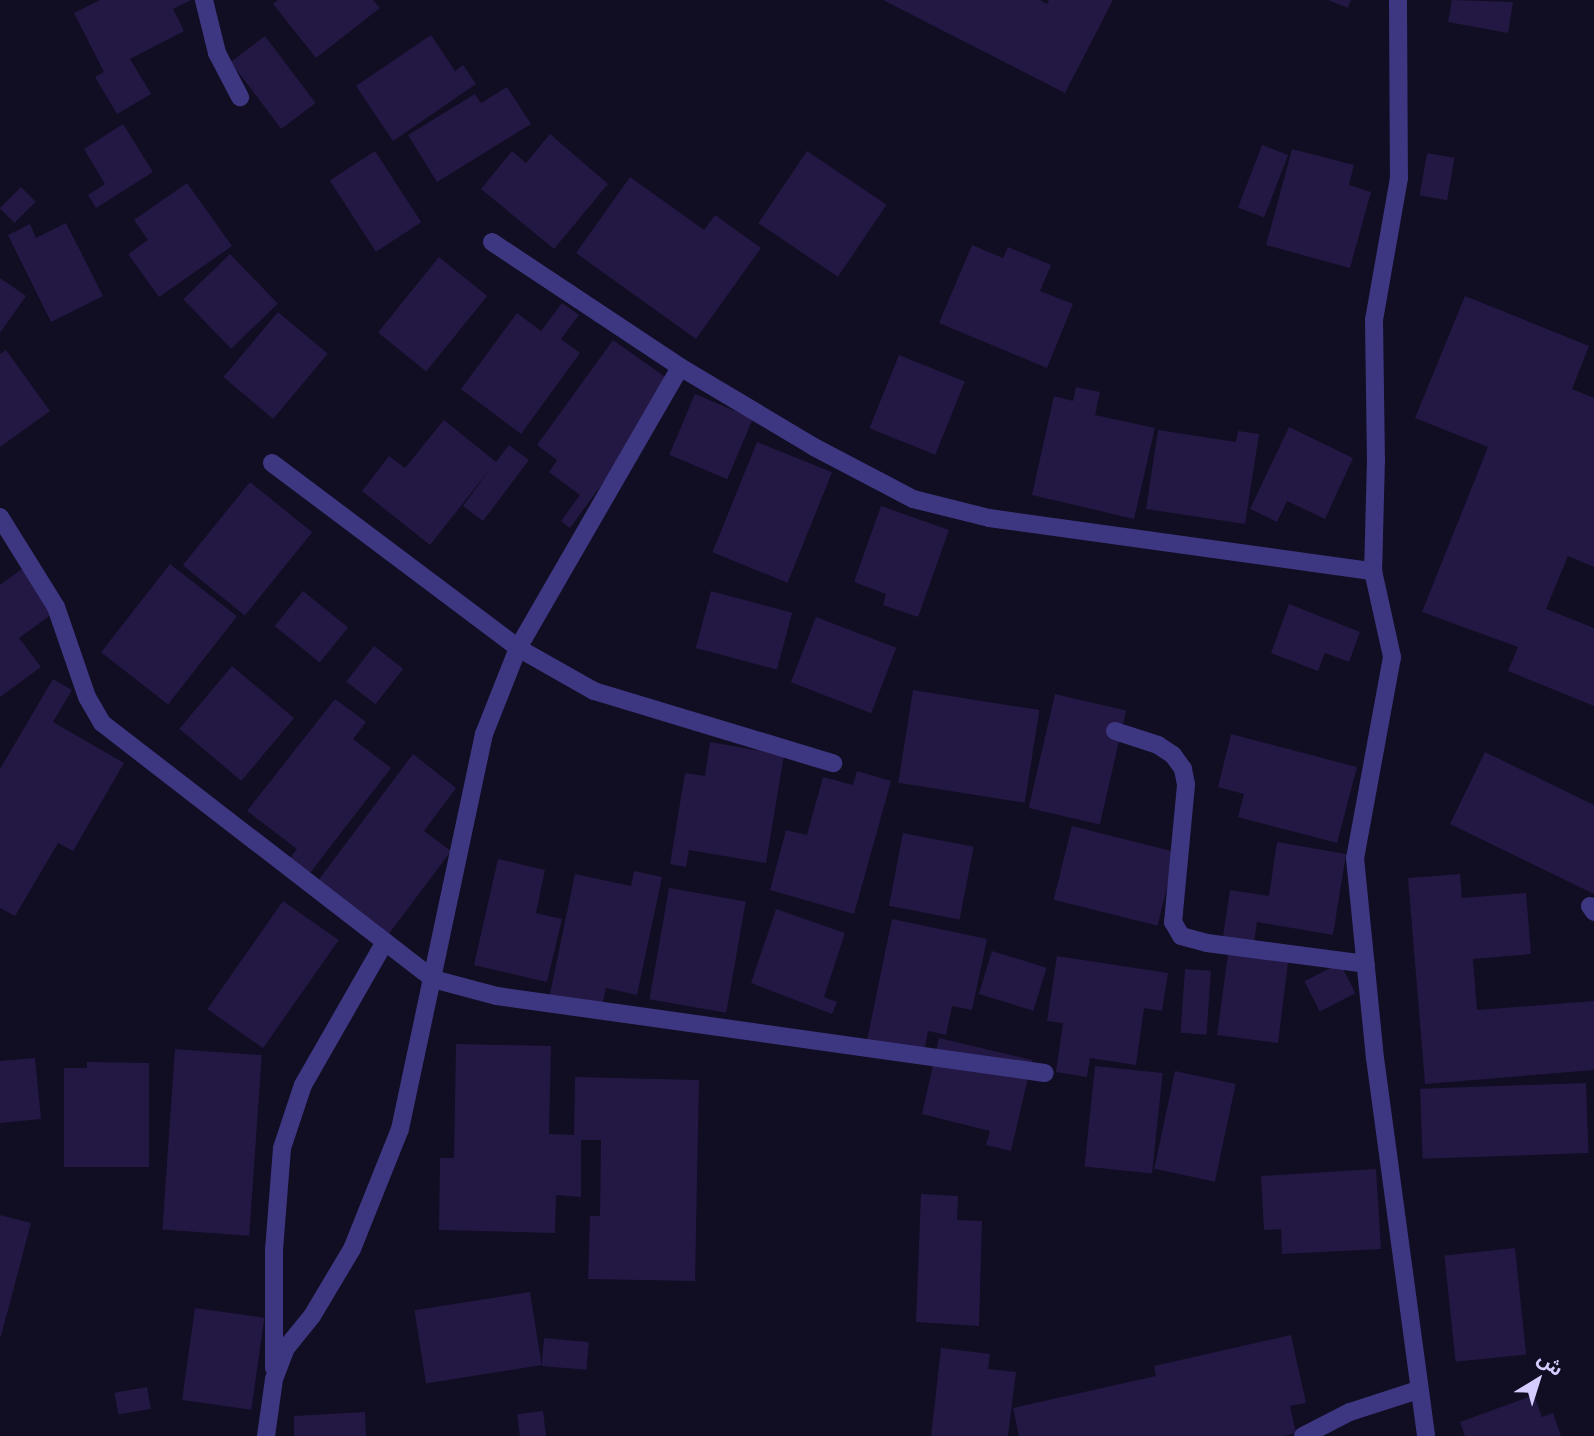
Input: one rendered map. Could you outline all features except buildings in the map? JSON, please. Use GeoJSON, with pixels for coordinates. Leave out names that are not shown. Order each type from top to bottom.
{"type":"FeatureCollection","features":[{"type":"Feature","properties":{"kind":"street"},"geometry":{"type":"LineString","coordinates":[[204,0],[217,53],[240,97]]}},
{"type":"Feature","properties":{"kind":"street"},"geometry":{"type":"LineString","coordinates":[[1398,0],[1399,178],[1374,320],[1376,459],[1373,570],[1392,657],[1355,858],[1418,1390],[1426,1436]]}},
{"type":"Feature","properties":{"kind":"street"},"geometry":{"type":"LineString","coordinates":[[492,242],[680,367],[814,447],[913,499],[989,518],[1373,570]]}},
{"type":"Feature","properties":{"kind":"street"},"geometry":{"type":"LineString","coordinates":[[274,1378],[286,1348],[312,1316],[352,1250],[400,1129],[484,734],[518,648],[680,367]]}},
{"type":"Feature","properties":{"kind":"street"},"geometry":{"type":"LineString","coordinates":[[272,463],[518,648],[594,691],[833,763]]}},
{"type":"Feature","properties":{"kind":"street"},"geometry":{"type":"LineString","coordinates":[[0,517],[56,607],[87,697],[102,723],[433,979],[497,996],[1045,1073]]}},
{"type":"Feature","properties":{"kind":"street"},"geometry":{"type":"LineString","coordinates":[[1115,731],[1158,745],[1173,755],[1183,769],[1186,785],[1173,922],[1181,936],[1207,943],[1366,964]]}},
{"type":"Feature","properties":{"kind":"street"},"geometry":{"type":"LineString","coordinates":[[266,1436],[274,1378],[274,1250],[282,1148],[303,1085],[385,942]]}},
{"type":"Feature","properties":{"kind":"street"},"geometry":{"type":"LineString","coordinates":[[1303,1436],[1350,1412],[1418,1390]]}}]}
